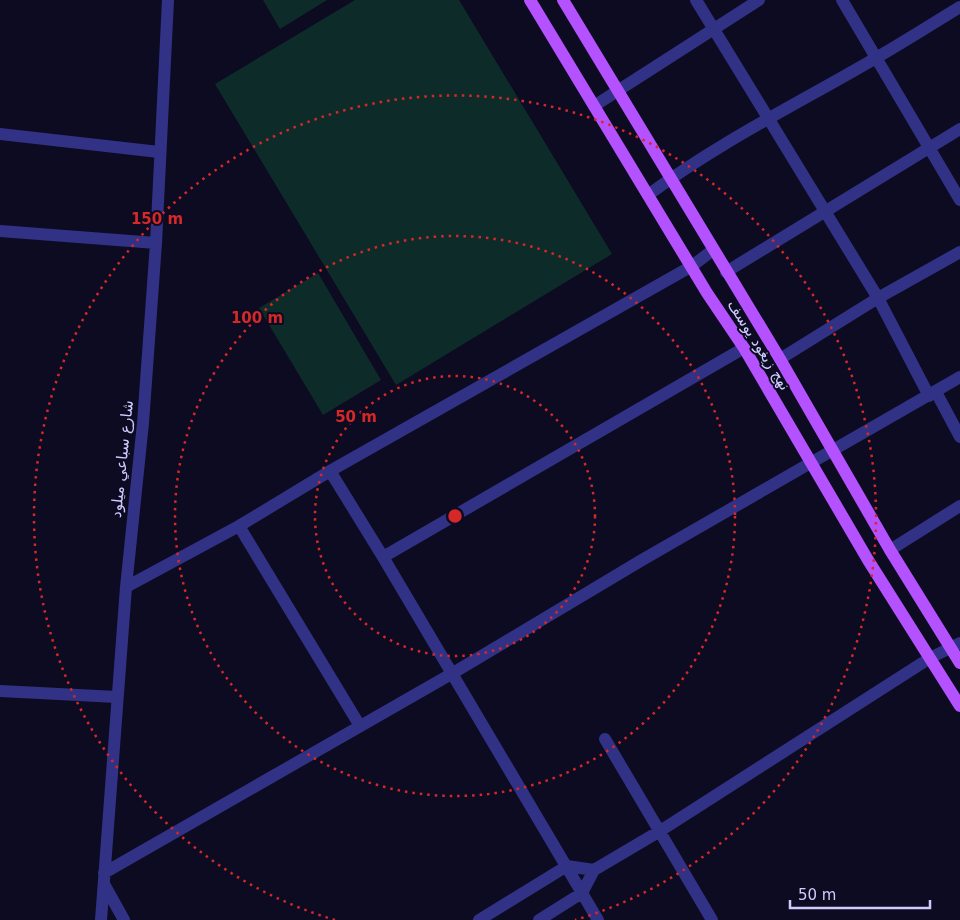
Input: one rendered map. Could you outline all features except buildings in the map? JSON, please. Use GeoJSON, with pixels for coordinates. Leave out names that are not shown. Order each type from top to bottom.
{"type":"FeatureCollection","features":[{"type":"Feature","properties":{"kind":"main road","name":"نهج زيغود يوسف"},"geometry":{"type":"LineString","coordinates":[[530,0],[692,266],[707,294],[744,348],[868,560],[960,706]]}},
{"type":"Feature","properties":{"kind":"main road","name":"نهج زيغود يوسف"},"geometry":{"type":"LineString","coordinates":[[563,0],[780,359],[890,550],[956,646],[960,662]]}},
{"type":"Feature","properties":{"kind":"street","name":"شارع سباعي ميلود"},"geometry":{"type":"LineString","coordinates":[[101,920],[126,588],[143,423],[156,243],[168,0]]}},
{"type":"Feature","properties":{"kind":"street"},"geometry":{"type":"LineString","coordinates":[[696,0],[770,118],[824,213],[878,298],[960,437]]}},
{"type":"Feature","properties":{"kind":"street"},"geometry":{"type":"LineString","coordinates":[[594,106],[759,0]]}},
{"type":"Feature","properties":{"kind":"street"},"geometry":{"type":"LineString","coordinates":[[842,0],[960,200]]}},
{"type":"Feature","properties":{"kind":"street"},"geometry":{"type":"LineString","coordinates":[[648,195],[670,178],[770,118],[877,58],[960,7]]}},
{"type":"Feature","properties":{"kind":"street"},"geometry":{"type":"LineString","coordinates":[[726,272],[824,213],[928,146],[960,129]]}},
{"type":"Feature","properties":{"kind":"street"},"geometry":{"type":"LineString","coordinates":[[0,134],[159,152]]}},
{"type":"Feature","properties":{"kind":"street"},"geometry":{"type":"LineString","coordinates":[[0,231],[156,243]]}},
{"type":"Feature","properties":{"kind":"street"},"geometry":{"type":"LineString","coordinates":[[126,588],[239,526],[330,471],[692,266],[713,250]]}},
{"type":"Feature","properties":{"kind":"street"},"geometry":{"type":"LineString","coordinates":[[780,359],[878,298],[960,252]]}},
{"type":"Feature","properties":{"kind":"street"},"geometry":{"type":"LineString","coordinates":[[384,557],[744,348]]}},
{"type":"Feature","properties":{"kind":"street"},"geometry":{"type":"LineString","coordinates":[[124,920],[104,879],[360,726],[453,674],[642,560],[812,462],[833,452],[960,377]]}},
{"type":"Feature","properties":{"kind":"street"},"geometry":{"type":"LineString","coordinates":[[330,471],[384,557],[598,920]]}},
{"type":"Feature","properties":{"kind":"street"},"geometry":{"type":"LineString","coordinates":[[890,550],[960,506]]}},
{"type":"Feature","properties":{"kind":"street"},"geometry":{"type":"LineString","coordinates":[[239,526],[360,726]]}},
{"type":"Feature","properties":{"kind":"street"},"geometry":{"type":"LineString","coordinates":[[539,920],[582,893],[594,870],[660,831],[930,658],[956,646]]}},
{"type":"Feature","properties":{"kind":"street"},"geometry":{"type":"LineString","coordinates":[[0,691],[117,697]]}},
{"type":"Feature","properties":{"kind":"street"},"geometry":{"type":"LineString","coordinates":[[605,739],[712,920]]}},
{"type":"Feature","properties":{"kind":"street"},"geometry":{"type":"LineString","coordinates":[[479,920],[567,866],[594,870]]}},
{"type":"Feature","properties":{"kind":"green space"},"geometry":{"type":"Polygon","coordinates":[[[263,0],[327,0],[280,29],[263,0]]]}},
{"type":"Feature","properties":{"kind":"green space"},"geometry":{"type":"Polygon","coordinates":[[[355,0],[459,0],[612,254],[396,385],[215,84],[355,0]]]}},
{"type":"Feature","properties":{"kind":"green space"},"geometry":{"type":"Polygon","coordinates":[[[318,273],[381,380],[323,415],[259,308],[318,273]]]}}]}
